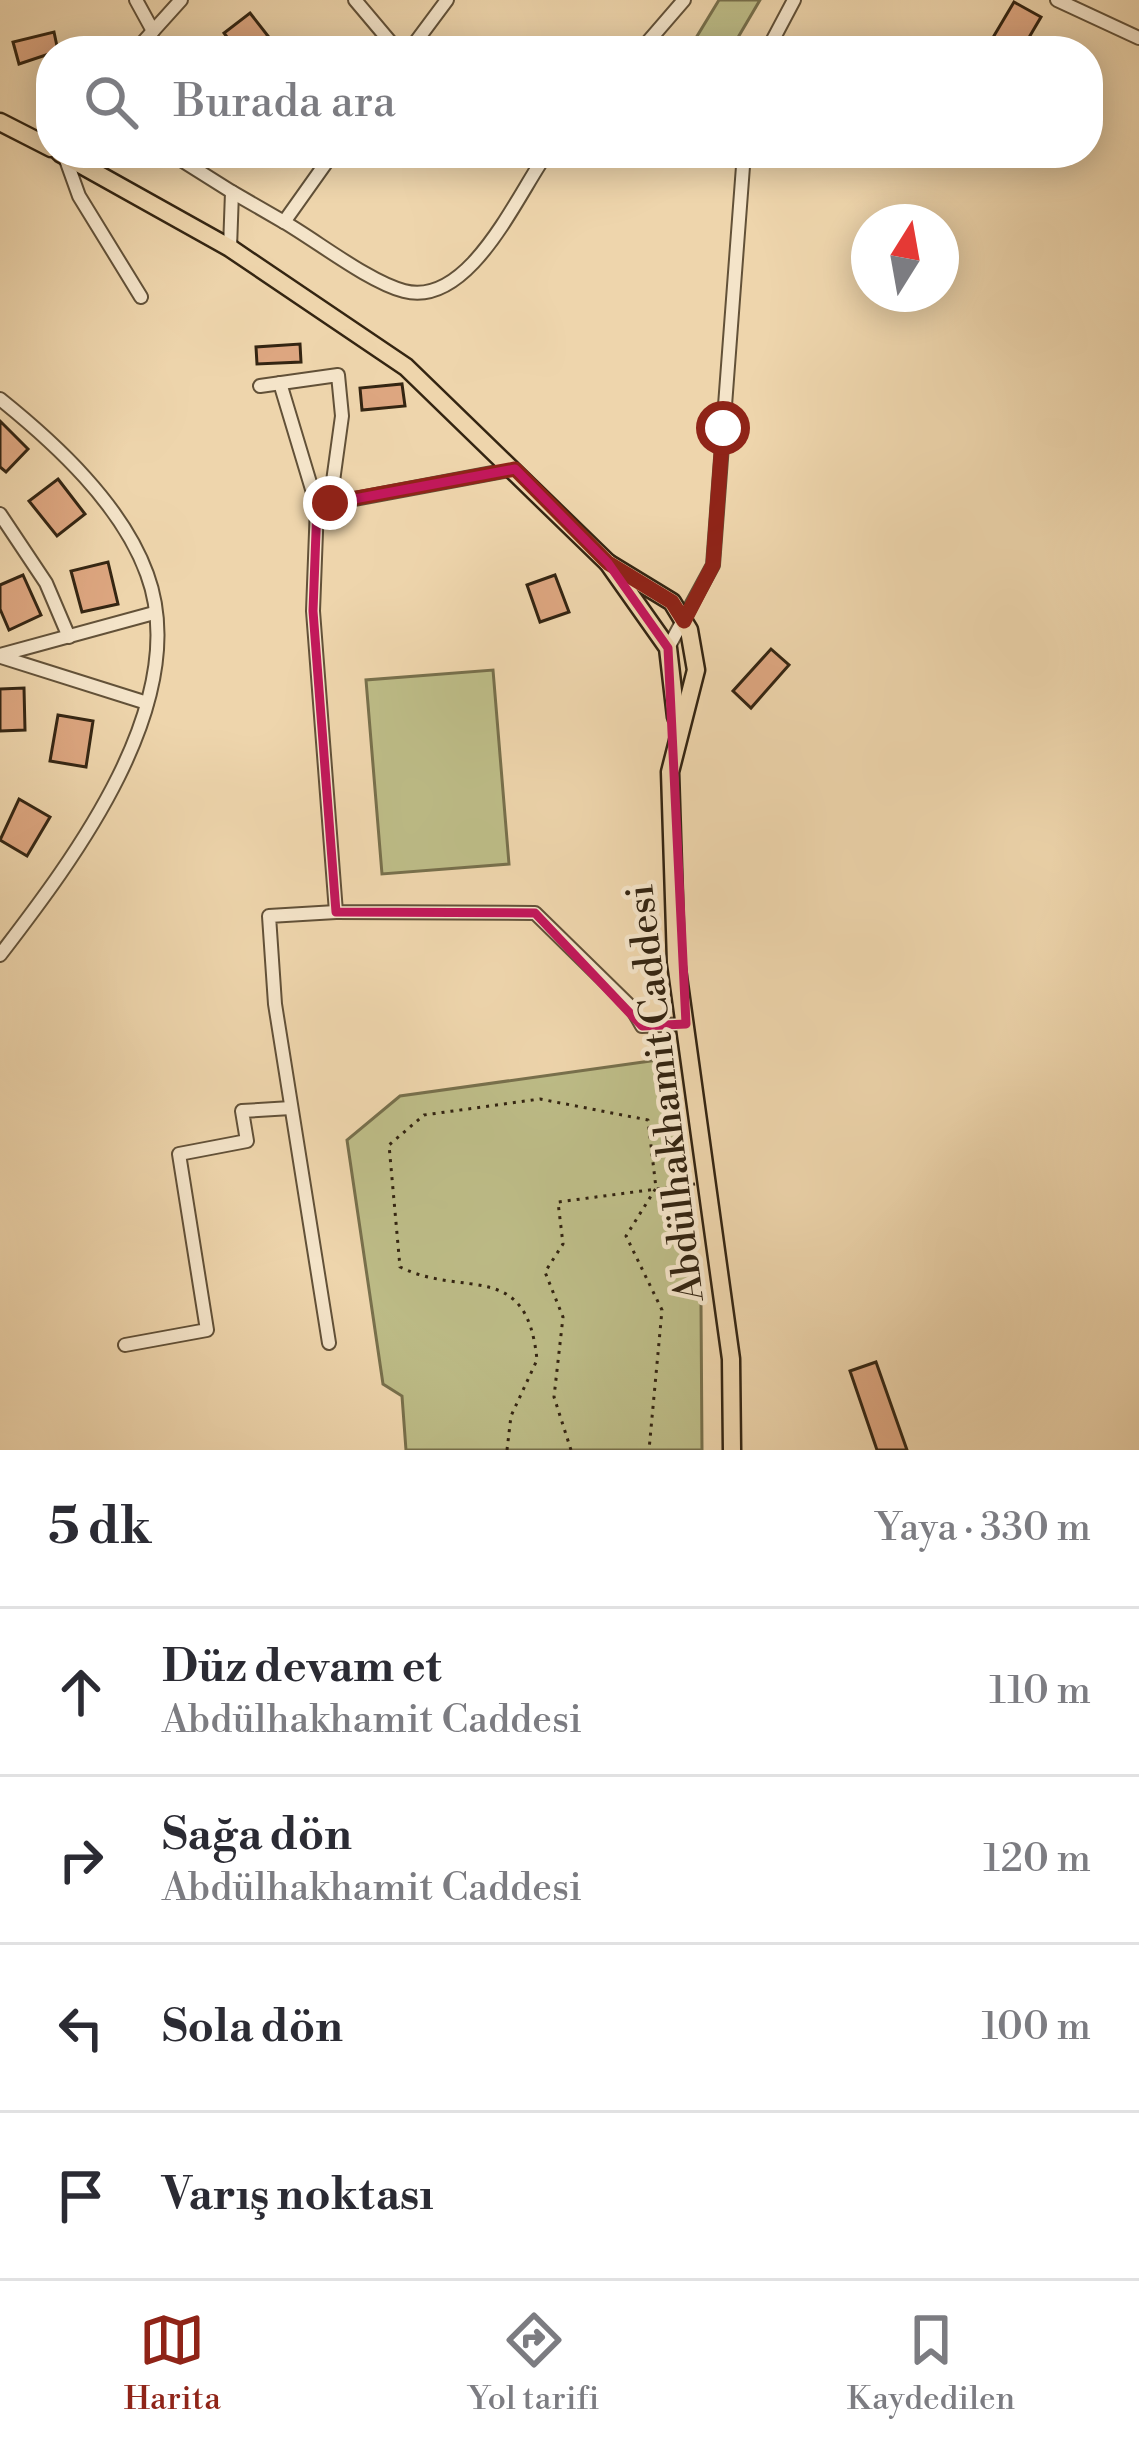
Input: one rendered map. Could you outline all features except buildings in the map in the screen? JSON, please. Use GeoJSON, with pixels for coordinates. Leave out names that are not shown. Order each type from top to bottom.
{"type":"FeatureCollection","features":[{"type":"Feature","properties":{"kind":"main road","name":"Abdülhakhamit Caddesi"},"geometry":{"type":"LineString","coordinates":[[0,122],[36,140]]}},
{"type":"Feature","properties":{"kind":"main road","name":"Abdülhakhamit Caddesi"},"geometry":{"type":"LineString","coordinates":[[88,168],[230,248],[406,367],[515,469],[608,563],[668,648],[674,668],[677,730]]}},
{"type":"Feature","properties":{"kind":"main road","name":"Abdülhakhamit Caddesi"},"geometry":{"type":"LineString","coordinates":[[608,563],[672,602],[684,621]]}},
{"type":"Feature","properties":{"kind":"main road"},"geometry":{"type":"LineString","coordinates":[[684,621],[696,670]]}},
{"type":"Feature","properties":{"kind":"main road","name":"Abdülhakhamit Caddesi"},"geometry":{"type":"LineString","coordinates":[[696,670],[670,772],[676,962],[731,1359],[732,1450]]}},
{"type":"Feature","properties":{"kind":"street"},"geometry":{"type":"LineString","coordinates":[[136,0],[153,31]]}},
{"type":"Feature","properties":{"kind":"street"},"geometry":{"type":"LineString","coordinates":[[148,36],[181,0]]}},
{"type":"Feature","properties":{"kind":"street"},"geometry":{"type":"LineString","coordinates":[[355,0],[385,36]]}},
{"type":"Feature","properties":{"kind":"street"},"geometry":{"type":"LineString","coordinates":[[420,36],[447,0]]}},
{"type":"Feature","properties":{"kind":"street"},"geometry":{"type":"LineString","coordinates":[[653,36],[684,0]]}},
{"type":"Feature","properties":{"kind":"street"},"geometry":{"type":"LineString","coordinates":[[775,36],[794,0]]}},
{"type":"Feature","properties":{"kind":"street"},"geometry":{"type":"LineString","coordinates":[[1057,0],[1139,38]]}},
{"type":"Feature","properties":{"kind":"street"},"geometry":{"type":"LineString","coordinates":[[66,168],[141,297]]}},
{"type":"Feature","properties":{"kind":"street"},"geometry":{"type":"LineString","coordinates":[[194,168],[402,291],[429,293],[470,272],[537,168]]}},
{"type":"Feature","properties":{"kind":"street"},"geometry":{"type":"LineString","coordinates":[[284,222],[323,168]]}},
{"type":"Feature","properties":{"kind":"street"},"geometry":{"type":"LineString","coordinates":[[668,648],[713,565],[743,168]]}},
{"type":"Feature","properties":{"kind":"street"},"geometry":{"type":"LineString","coordinates":[[230,248],[232,192]]}},
{"type":"Feature","properties":{"kind":"street"},"geometry":{"type":"LineString","coordinates":[[260,386],[338,375],[342,416],[324,504],[314,611],[335,912]]}},
{"type":"Feature","properties":{"kind":"street"},"geometry":{"type":"LineString","coordinates":[[280,383],[324,504]]}},
{"type":"Feature","properties":{"kind":"street"},"geometry":{"type":"LineString","coordinates":[[0,400],[100,496],[149,577],[158,636],[147,703],[113,789],[53,886],[0,955]]}},
{"type":"Feature","properties":{"kind":"street"},"geometry":{"type":"LineString","coordinates":[[324,504],[515,469]]}},
{"type":"Feature","properties":{"kind":"street"},"geometry":{"type":"LineString","coordinates":[[0,514],[46,583],[68,637]]}},
{"type":"Feature","properties":{"kind":"street"},"geometry":{"type":"LineString","coordinates":[[0,656],[154,613]]}},
{"type":"Feature","properties":{"kind":"street"},"geometry":{"type":"LineString","coordinates":[[0,656],[147,703]]}},
{"type":"Feature","properties":{"kind":"street"},"geometry":{"type":"LineString","coordinates":[[674,668],[696,670]]}},
{"type":"Feature","properties":{"kind":"street"},"geometry":{"type":"LineString","coordinates":[[328,1343],[274,1004],[269,916],[535,913],[631,1007],[642,1026],[686,1024]]}},
{"type":"Feature","properties":{"kind":"street"},"geometry":{"type":"LineString","coordinates":[[125,1345],[207,1330],[179,1154],[247,1142],[242,1111],[291,1108]]}},
{"type":"Feature","properties":{"kind":"path"},"geometry":{"type":"LineString","coordinates":[[507,1450],[511,1416],[538,1357],[519,1302],[503,1291],[400,1267],[389,1145],[424,1115],[542,1099],[646,1118],[656,1188],[626,1236],[662,1310],[649,1450]]}},
{"type":"Feature","properties":{"kind":"path"},"geometry":{"type":"LineString","coordinates":[[571,1450],[554,1397],[563,1317],[545,1272],[563,1244],[558,1202],[709,1183]]}},
{"type":"Feature","properties":{"kind":"highlighted area"},"geometry":{"type":"Polygon","coordinates":[[[515,469],[608,563],[668,648],[686,1024],[642,1026],[535,913],[336,912],[313,611],[317,506],[515,469]]]}},
{"type":"Feature","properties":{"kind":"shaded area"},"geometry":{"type":"Polygon","coordinates":[[[719,0],[760,0],[739,36],[697,36],[719,0]]]}},
{"type":"Feature","properties":{"kind":"shaded area"},"geometry":{"type":"Polygon","coordinates":[[[493,670],[509,864],[382,874],[366,680],[493,670]]]}},
{"type":"Feature","properties":{"kind":"shaded area"},"geometry":{"type":"Polygon","coordinates":[[[672,1058],[701,1304],[702,1450],[406,1450],[402,1396],[383,1384],[347,1140],[400,1096],[672,1058]]]}},
{"type":"Feature","properties":{"kind":"route"},"geometry":{"type":"LineString","coordinates":[[330,503],[515,469],[608,563],[672,602],[684,621],[713,565],[723,428]]}}]}
